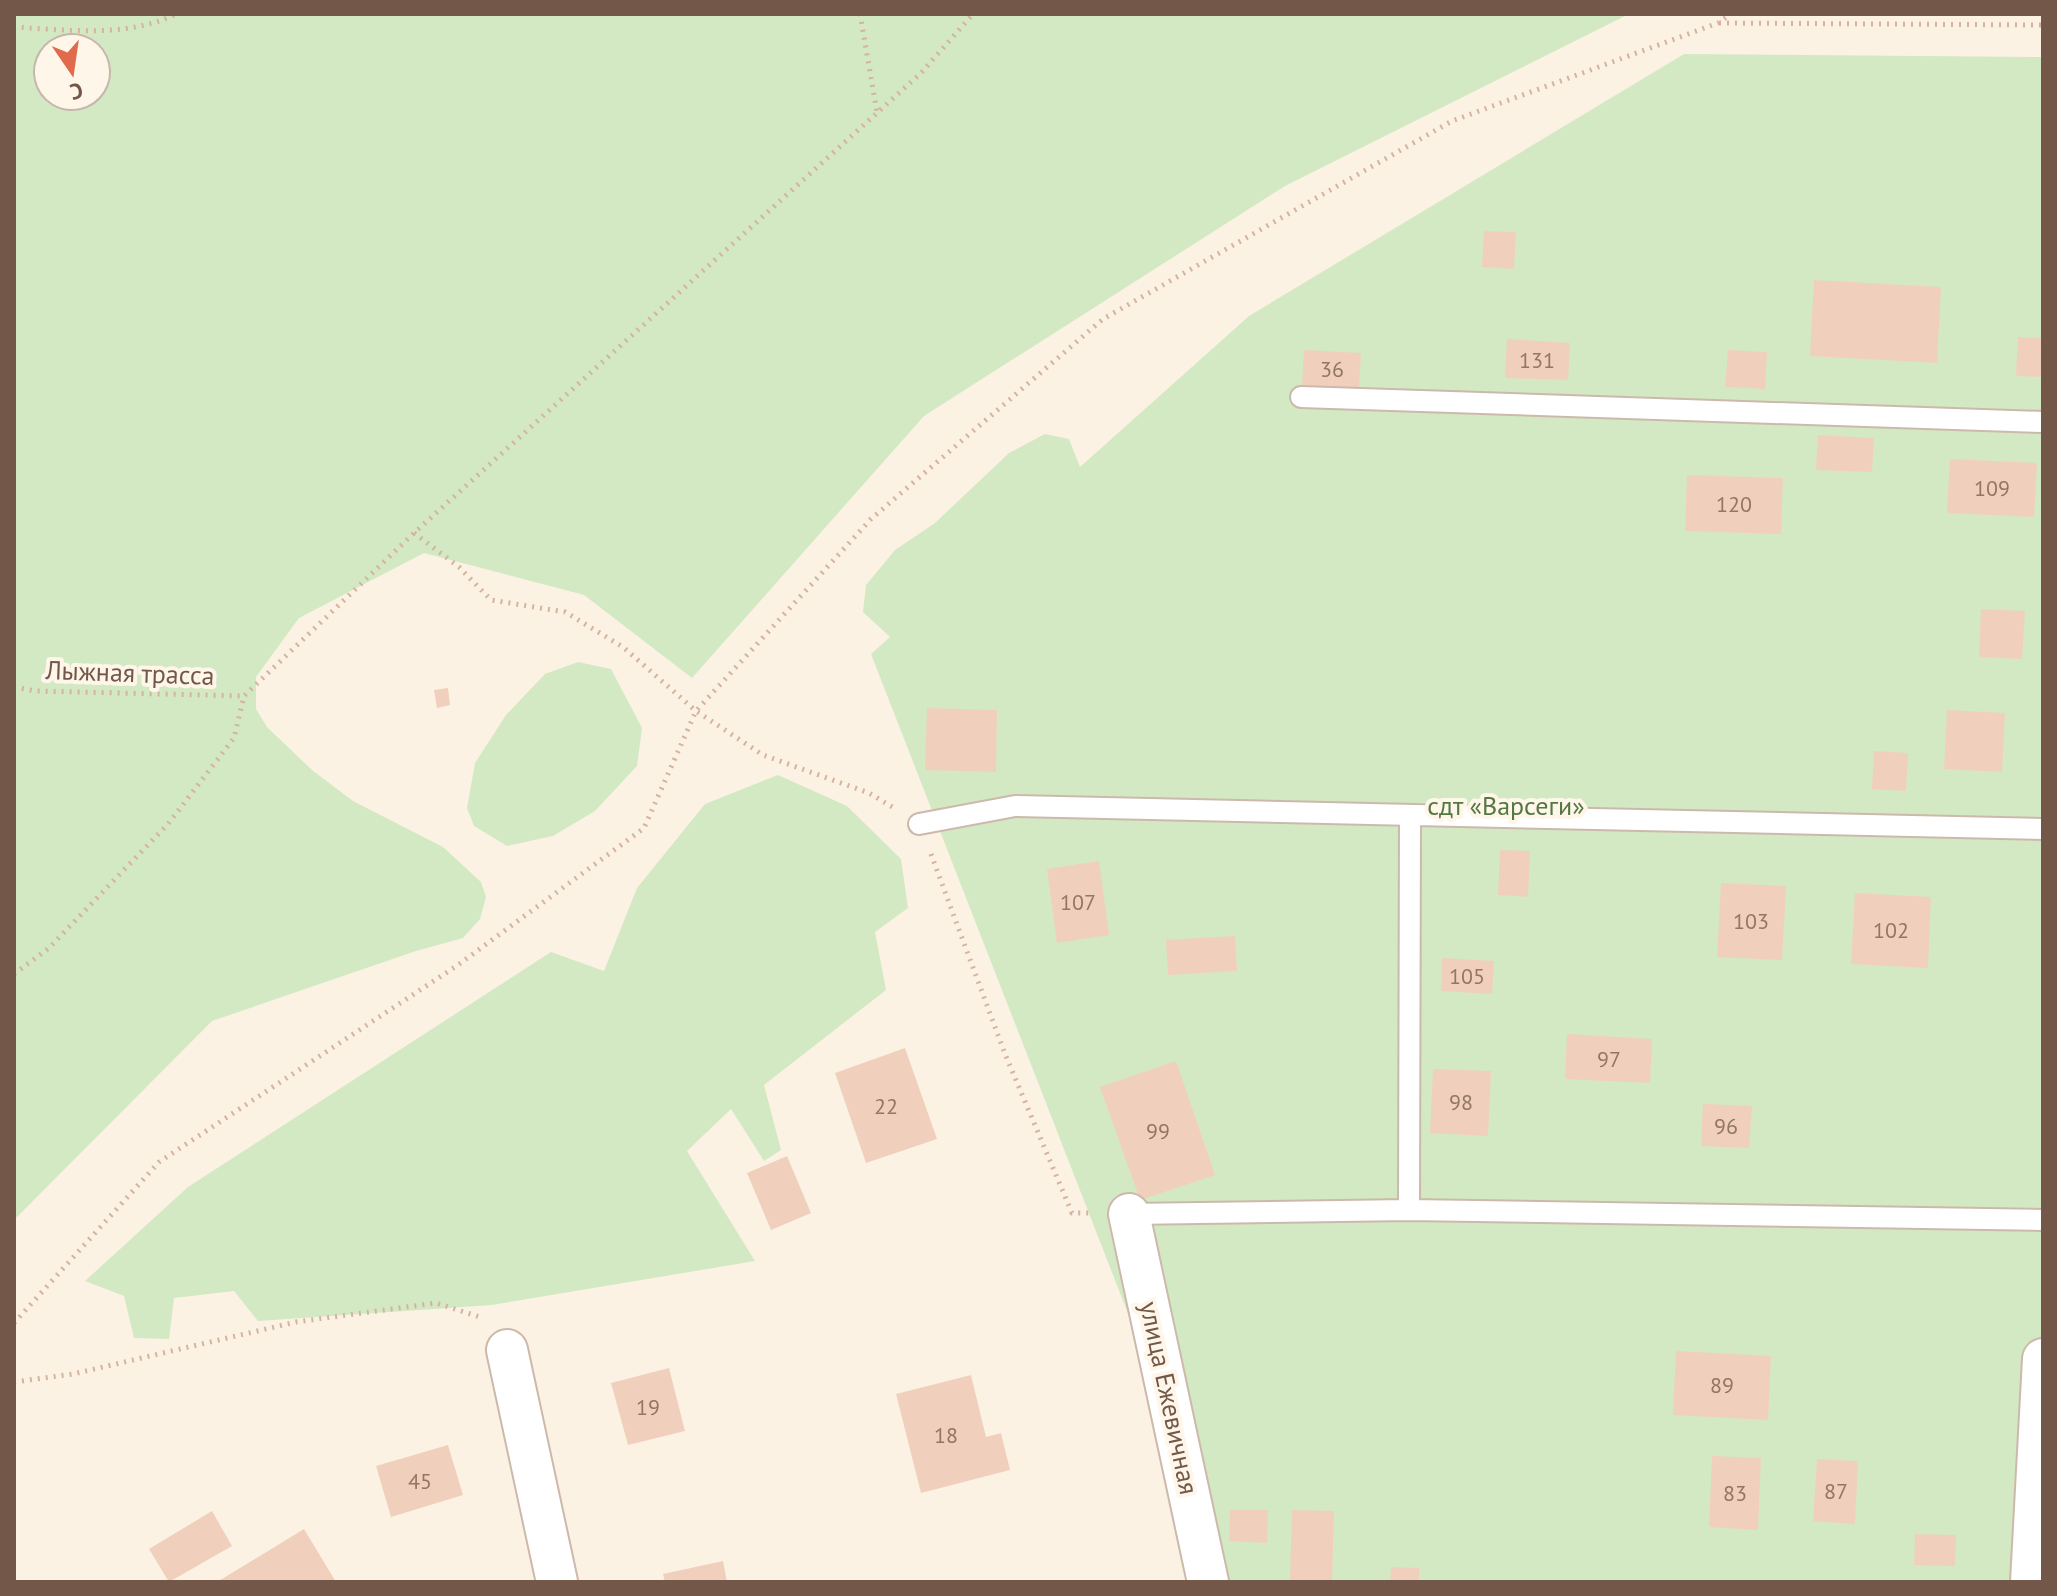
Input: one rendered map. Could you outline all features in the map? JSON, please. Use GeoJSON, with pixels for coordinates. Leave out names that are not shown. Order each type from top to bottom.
{"type":"FeatureCollection","features":[{"type":"Feature","properties":{"kind":"street","name":"улица Ежевичная"},"geometry":{"type":"LineString","coordinates":[[1129,1214],[1208,1582]]}},
{"type":"Feature","properties":{"kind":"street"},"geometry":{"type":"LineString","coordinates":[[507,1350],[557,1582]]}},
{"type":"Feature","properties":{"kind":"street"},"geometry":{"type":"LineString","coordinates":[[2031,1582],[2043,1359]]}},
{"type":"Feature","properties":{"kind":"lane"},"geometry":{"type":"LineString","coordinates":[[1301,397],[2043,422]]}},
{"type":"Feature","properties":{"kind":"lane"},"geometry":{"type":"LineString","coordinates":[[919,824],[1015,806],[2043,829]]}},
{"type":"Feature","properties":{"kind":"lane"},"geometry":{"type":"LineString","coordinates":[[1409,1210],[1410,815]]}},
{"type":"Feature","properties":{"kind":"lane"},"geometry":{"type":"LineString","coordinates":[[1129,1214],[1409,1210],[2043,1220]]}},
{"type":"Feature","properties":{"kind":"path"},"geometry":{"type":"LineString","coordinates":[[14,27],[58,30],[126,28],[158,23],[176,14]]}},
{"type":"Feature","properties":{"kind":"path"},"geometry":{"type":"LineString","coordinates":[[860,14],[877,113]]}},
{"type":"Feature","properties":{"kind":"path"},"geometry":{"type":"LineString","coordinates":[[14,974],[49,948],[168,824],[234,738],[244,696],[414,533],[921,73],[973,14]]}},
{"type":"Feature","properties":{"kind":"path"},"geometry":{"type":"LineString","coordinates":[[14,1323],[159,1162],[458,965],[644,828],[696,711],[871,519],[1103,319],[1452,121],[1718,23],[1731,14]]}},
{"type":"Feature","properties":{"kind":"path"},"geometry":{"type":"LineString","coordinates":[[1718,23],[2043,25]]}},
{"type":"Feature","properties":{"kind":"path"},"geometry":{"type":"LineString","coordinates":[[414,533],[459,567],[491,600],[565,612],[623,647],[696,711],[763,755],[869,793],[919,824],[1005,1054],[1072,1213],[1129,1214]]}},
{"type":"Feature","properties":{"kind":"path","name":"Лыжная трасса"},"geometry":{"type":"LineString","coordinates":[[14,687],[36,691],[244,696]]}},
{"type":"Feature","properties":{"kind":"path"},"geometry":{"type":"LineString","coordinates":[[14,1382],[73,1374],[296,1322],[436,1303],[483,1318],[507,1350]]}},
{"type":"Feature","properties":{"kind":"green space"},"geometry":{"type":"Polygon","coordinates":[[[14,14],[1629,14],[1285,186],[924,416],[692,678],[584,595],[424,553],[299,618],[256,677],[256,709],[267,727],[312,770],[353,801],[443,847],[481,882],[486,897],[480,919],[463,938],[416,951],[212,1021],[14,1220],[14,14]]]}},
{"type":"Feature","properties":{"kind":"green space","name":"сдт «Варсеги»"},"geometry":{"type":"Polygon","coordinates":[[[1684,54],[2043,57],[2043,1582],[1192,1582],[1143,1352],[871,654],[890,637],[863,612],[866,585],[895,550],[935,523],[1009,453],[1045,434],[1069,439],[1080,467],[1249,316],[1684,54]]]}},
{"type":"Feature","properties":{"kind":"green space"},"geometry":{"type":"Polygon","coordinates":[[[578,662],[611,669],[642,728],[637,766],[595,811],[553,836],[507,846],[474,826],[467,808],[475,763],[506,715],[545,674],[578,662]]]}},
{"type":"Feature","properties":{"kind":"green space"},"geometry":{"type":"Polygon","coordinates":[[[778,775],[847,806],[901,859],[908,908],[875,932],[886,990],[764,1085],[781,1150],[764,1161],[731,1109],[687,1151],[755,1261],[492,1305],[258,1321],[234,1291],[174,1298],[169,1339],[134,1338],[124,1296],[85,1281],[188,1187],[551,952],[604,971],[637,888],[705,804],[778,775]]]}},
{"type":"Feature","properties":{"kind":"building"},"geometry":{"type":"Polygon","coordinates":[[[1484,231],[1516,232],[1514,269],[1482,267],[1484,231]]]}},
{"type":"Feature","properties":{"kind":"building"},"geometry":{"type":"Polygon","coordinates":[[[1814,280],[1941,287],[1937,363],[1810,356],[1814,280]]]}},
{"type":"Feature","properties":{"kind":"building"},"geometry":{"type":"Polygon","coordinates":[[[2018,337],[2043,338],[2043,377],[2016,376],[2018,337]]]}},
{"type":"Feature","properties":{"kind":"building"},"geometry":{"type":"Polygon","coordinates":[[[1507,339],[1570,343],[1568,380],[1505,378],[1507,339]]]}},
{"type":"Feature","properties":{"kind":"building"},"geometry":{"type":"Polygon","coordinates":[[[1304,350],[1361,353],[1359,388],[1302,385],[1304,350]]]}},
{"type":"Feature","properties":{"kind":"building"},"geometry":{"type":"Polygon","coordinates":[[[1728,350],[1767,352],[1765,389],[1725,387],[1728,350]]]}},
{"type":"Feature","properties":{"kind":"building"},"geometry":{"type":"Polygon","coordinates":[[[1818,435],[1874,438],[1872,472],[1816,470],[1818,435]]]}},
{"type":"Feature","properties":{"kind":"building"},"geometry":{"type":"Polygon","coordinates":[[[1950,459],[2037,463],[2034,517],[1947,513],[1950,459]]]}},
{"type":"Feature","properties":{"kind":"building"},"geometry":{"type":"Polygon","coordinates":[[[1687,475],[1783,478],[1781,534],[1685,531],[1687,475]]]}},
{"type":"Feature","properties":{"kind":"building"},"geometry":{"type":"Polygon","coordinates":[[[1981,609],[2025,611],[2022,659],[1979,657],[1981,609]]]}},
{"type":"Feature","properties":{"kind":"building"},"geometry":{"type":"Polygon","coordinates":[[[448,688],[450,705],[437,708],[434,690],[448,688]]]}},
{"type":"Feature","properties":{"kind":"building"},"geometry":{"type":"Polygon","coordinates":[[[927,708],[997,710],[996,772],[925,770],[927,708]]]}},
{"type":"Feature","properties":{"kind":"building"},"geometry":{"type":"Polygon","coordinates":[[[1947,710],[2005,713],[2002,772],[1944,769],[1947,710]]]}},
{"type":"Feature","properties":{"kind":"building"},"geometry":{"type":"Polygon","coordinates":[[[1874,751],[1908,753],[1906,791],[1872,789],[1874,751]]]}},
{"type":"Feature","properties":{"kind":"building"},"geometry":{"type":"Polygon","coordinates":[[[1500,850],[1530,851],[1528,897],[1498,895],[1500,850]]]}},
{"type":"Feature","properties":{"kind":"building"},"geometry":{"type":"Polygon","coordinates":[[[1099,861],[1109,935],[1057,943],[1047,869],[1099,861]]]}},
{"type":"Feature","properties":{"kind":"building"},"geometry":{"type":"Polygon","coordinates":[[[1721,883],[1786,886],[1782,960],[1717,957],[1721,883]]]}},
{"type":"Feature","properties":{"kind":"building"},"geometry":{"type":"Polygon","coordinates":[[[1855,893],[1931,897],[1928,968],[1851,964],[1855,893]]]}},
{"type":"Feature","properties":{"kind":"building"},"geometry":{"type":"Polygon","coordinates":[[[1235,936],[1237,971],[1168,975],[1166,940],[1235,936]]]}},
{"type":"Feature","properties":{"kind":"building"},"geometry":{"type":"Polygon","coordinates":[[[1442,958],[1494,961],[1492,994],[1441,991],[1442,958]]]}},
{"type":"Feature","properties":{"kind":"building"},"geometry":{"type":"Polygon","coordinates":[[[1567,1034],[1652,1039],[1650,1083],[1565,1079],[1567,1034]]]}},
{"type":"Feature","properties":{"kind":"building"},"geometry":{"type":"Polygon","coordinates":[[[905,1048],[937,1139],[866,1163],[835,1073],[905,1048]]]}},
{"type":"Feature","properties":{"kind":"building"},"geometry":{"type":"Polygon","coordinates":[[[1176,1061],[1215,1175],[1140,1200],[1100,1087],[1176,1061]]]}},
{"type":"Feature","properties":{"kind":"building"},"geometry":{"type":"Polygon","coordinates":[[[1433,1069],[1491,1071],[1488,1136],[1430,1133],[1433,1069]]]}},
{"type":"Feature","properties":{"kind":"building"},"geometry":{"type":"Polygon","coordinates":[[[1703,1104],[1752,1106],[1749,1148],[1701,1146],[1703,1104]]]}},
{"type":"Feature","properties":{"kind":"building"},"geometry":{"type":"Polygon","coordinates":[[[787,1156],[811,1213],[771,1230],[747,1173],[787,1156]]]}},
{"type":"Feature","properties":{"kind":"building"},"geometry":{"type":"Polygon","coordinates":[[[1676,1351],[1771,1356],[1768,1420],[1673,1415],[1676,1351]]]}},
{"type":"Feature","properties":{"kind":"building"},"geometry":{"type":"Polygon","coordinates":[[[669,1368],[685,1431],[628,1445],[611,1383],[669,1368]]]}},
{"type":"Feature","properties":{"kind":"building"},"geometry":{"type":"Polygon","coordinates":[[[971,1375],[986,1437],[1001,1433],[1010,1470],[921,1493],[896,1394],[971,1375]]]}},
{"type":"Feature","properties":{"kind":"building"},"geometry":{"type":"Polygon","coordinates":[[[448,1445],[463,1495],[391,1517],[376,1466],[448,1445]]]}},
{"type":"Feature","properties":{"kind":"building"},"geometry":{"type":"Polygon","coordinates":[[[1712,1456],[1761,1458],[1758,1530],[1709,1527],[1712,1456]]]}},
{"type":"Feature","properties":{"kind":"building"},"geometry":{"type":"Polygon","coordinates":[[[1817,1459],[1858,1461],[1855,1524],[1813,1521],[1817,1459]]]}},
{"type":"Feature","properties":{"kind":"building"},"geometry":{"type":"Polygon","coordinates":[[[1230,1510],[1268,1510],[1267,1543],[1229,1541],[1230,1510]]]}},
{"type":"Feature","properties":{"kind":"building"},"geometry":{"type":"Polygon","coordinates":[[[1292,1510],[1334,1511],[1332,1581],[1290,1580],[1292,1510]]]}},
{"type":"Feature","properties":{"kind":"building"},"geometry":{"type":"Polygon","coordinates":[[[212,1511],[232,1546],[169,1582],[149,1549],[212,1511]]]}},
{"type":"Feature","properties":{"kind":"building"},"geometry":{"type":"Polygon","coordinates":[[[304,1529],[336,1582],[217,1582],[304,1529]]]}},
{"type":"Feature","properties":{"kind":"building"},"geometry":{"type":"Polygon","coordinates":[[[1915,1534],[1956,1535],[1955,1566],[1914,1565],[1915,1534]]]}},
{"type":"Feature","properties":{"kind":"building"},"geometry":{"type":"Polygon","coordinates":[[[723,1561],[727,1582],[665,1582],[663,1574],[723,1561]]]}},
{"type":"Feature","properties":{"kind":"building"},"geometry":{"type":"Polygon","coordinates":[[[1391,1567],[1419,1568],[1419,1582],[1390,1582],[1391,1567]]]}}]}
